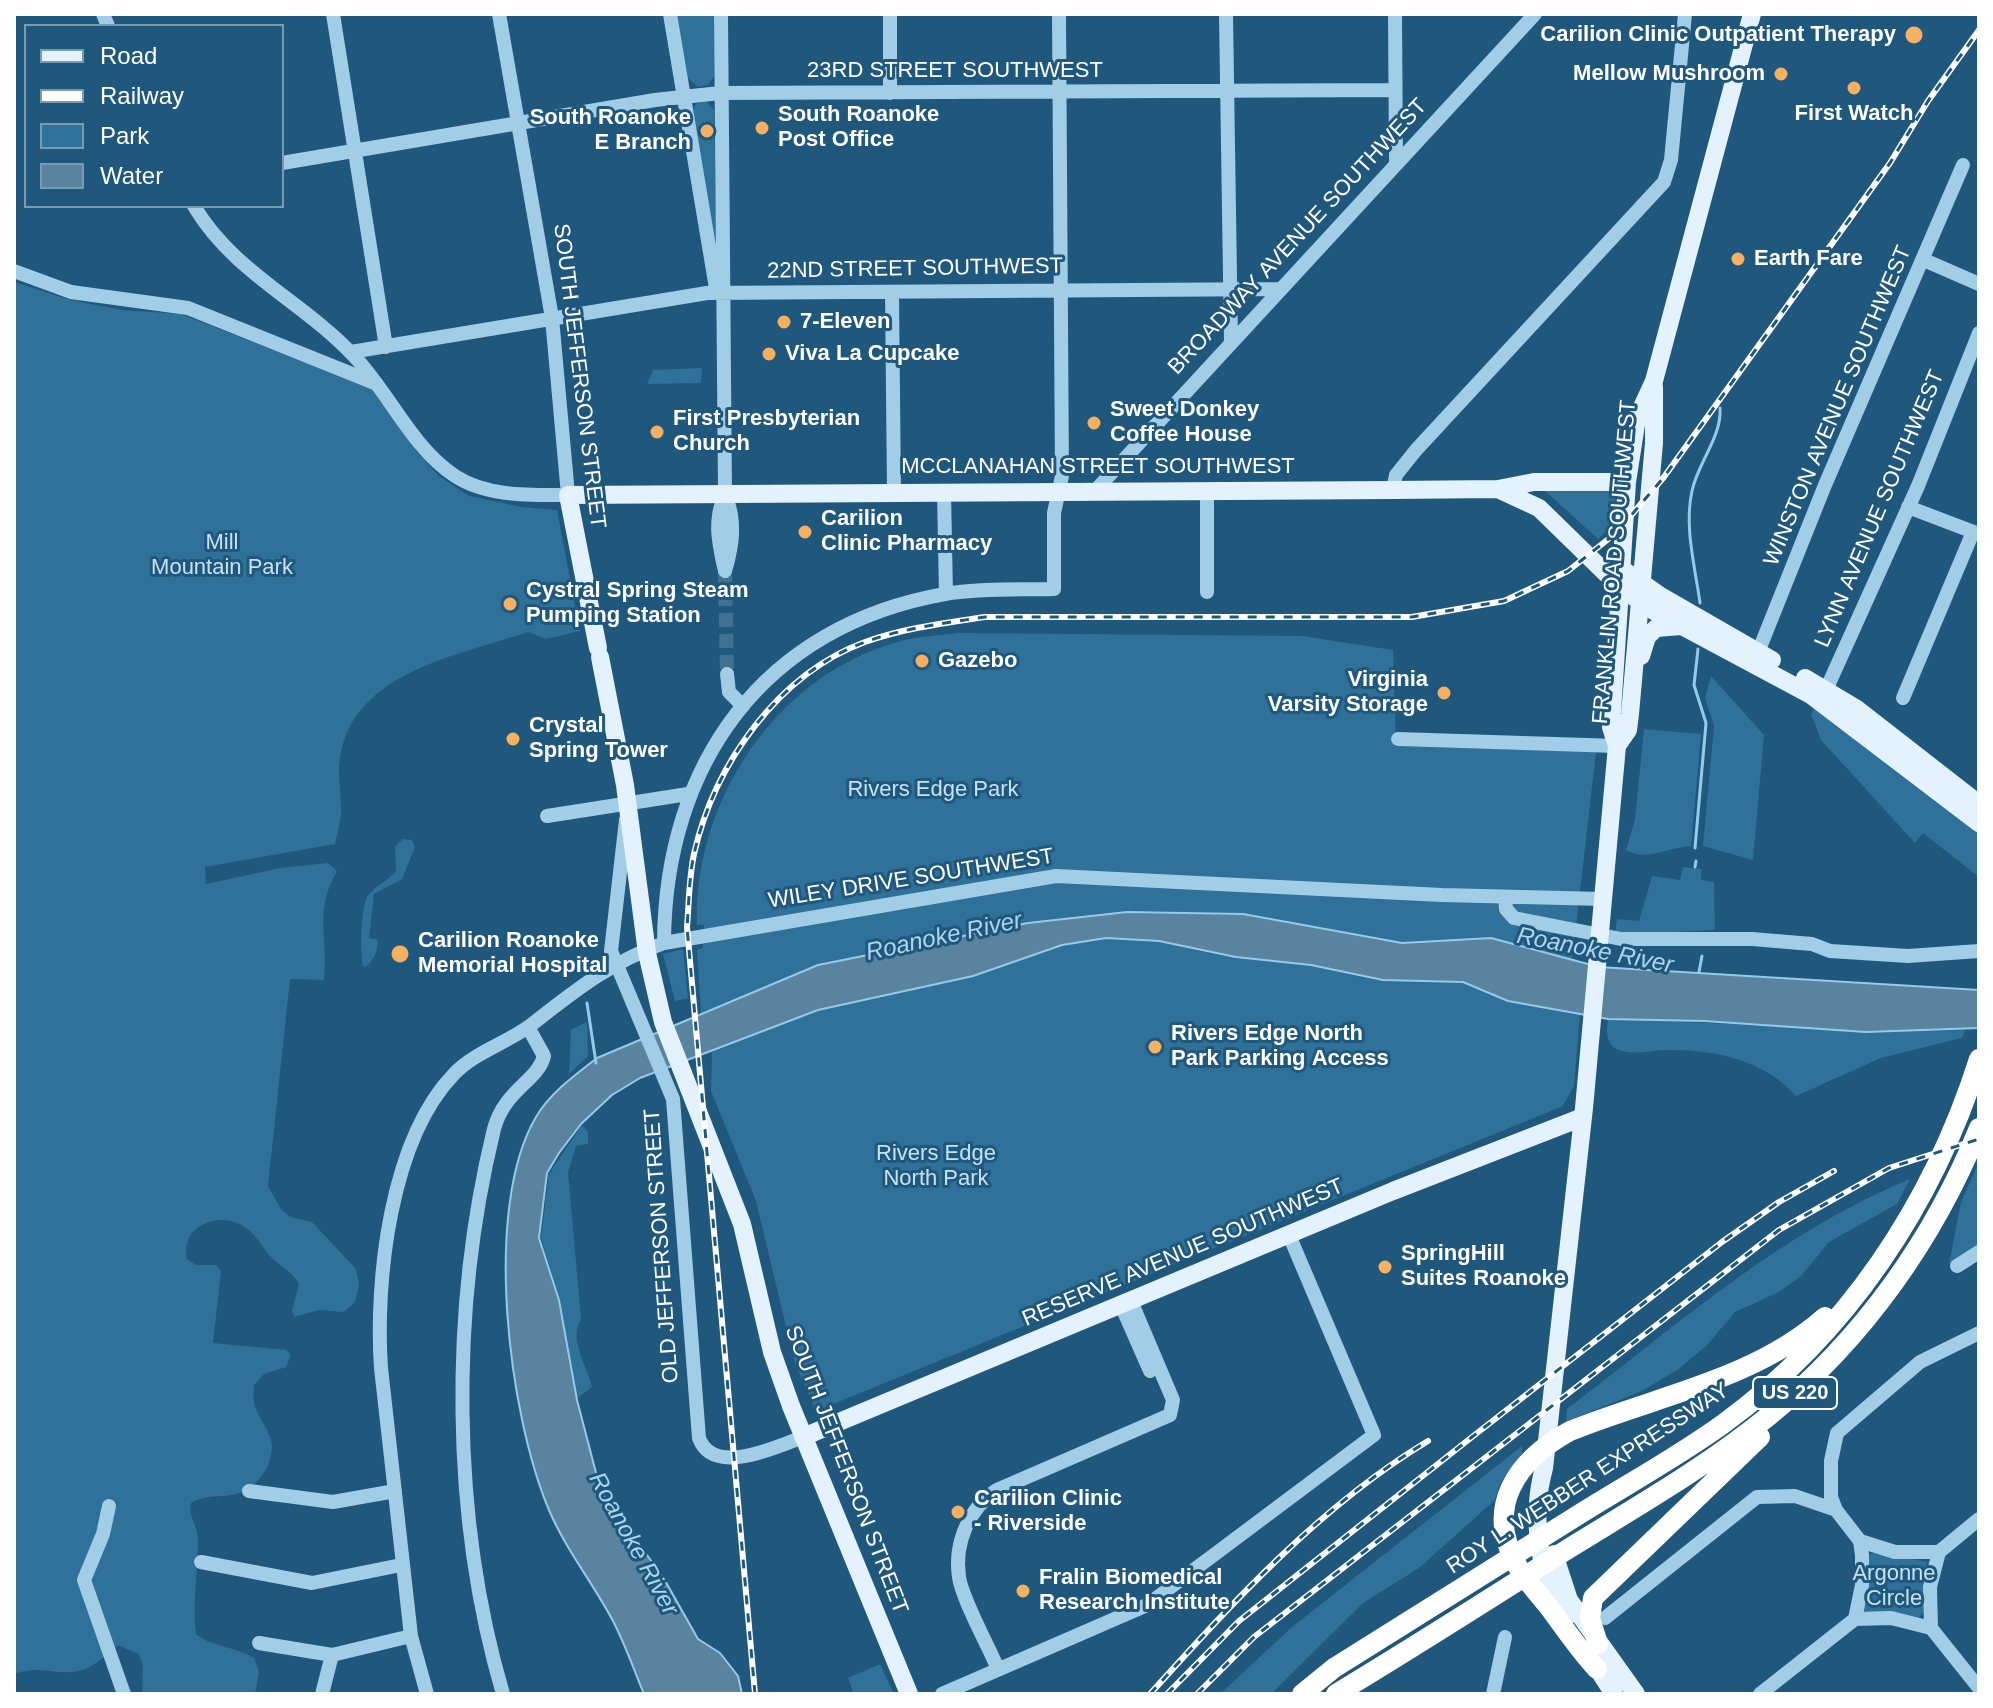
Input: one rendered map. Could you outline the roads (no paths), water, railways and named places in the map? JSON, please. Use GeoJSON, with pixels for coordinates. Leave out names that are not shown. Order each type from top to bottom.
{"type":"FeatureCollection","features":[{"type":"Feature","properties":{"kind":"highway","name":"ROY L. WEBBER EXPRESSWAY"},"geometry":{"type":"LineString","coordinates":[[1302,1694],[1334,1668],[1687,1449],[1779,1377],[1836,1319],[1900,1234],[1925,1194],[1958,1121],[1979,1059]]}},
{"type":"Feature","properties":{"kind":"highway","name":"US 220"},"geometry":{"type":"LineString","coordinates":[[1336,1694],[1744,1436],[1797,1391],[1848,1340],[1893,1285],[1950,1191],[1979,1128]]}},
{"type":"Feature","properties":{"kind":"highway"},"geometry":{"type":"LineString","coordinates":[[1597,1669],[1517,1566],[1507,1541],[1505,1504],[1521,1468],[1545,1446],[1570,1431],[1738,1371],[1797,1339],[1834,1308],[1900,1234]]}},
{"type":"Feature","properties":{"kind":"highway"},"geometry":{"type":"LineString","coordinates":[[1598,1644],[1590,1618],[1593,1598],[1802,1397],[1848,1340]]}},
{"type":"Feature","properties":{"kind":"main road","name":"FRANKLIN ROAD SOUTHWEST"},"geometry":{"type":"LineString","coordinates":[[1617,746],[1628,730],[1630,714],[1627,482],[1637,418],[1654,381],[1752,14]]}},
{"type":"Feature","properties":{"kind":"main road","name":"FRANKLIN ROAD SOUTHWEST"},"geometry":{"type":"LineString","coordinates":[[1614,1694],[1563,1617],[1544,1568],[1536,1520],[1592,1026],[1617,746],[1611,727],[1655,427],[1654,381]]}},
{"type":"Feature","properties":{"kind":"main road","name":"MCCLANAHAN STREET SOUTHWEST"},"geometry":{"type":"LineString","coordinates":[[568,495],[1498,489],[1534,482],[1627,482]]}},
{"type":"Feature","properties":{"kind":"main road"},"geometry":{"type":"LineString","coordinates":[[1498,489],[1534,491],[1545,498],[1630,584],[1682,626],[1756,659]]}},
{"type":"Feature","properties":{"kind":"main road","name":"SOUTH JEFFERSON STREET"},"geometry":{"type":"LineString","coordinates":[[568,495],[629,804],[640,899],[663,1022],[742,1224],[769,1340],[791,1406],[909,1694]]}},
{"type":"Feature","properties":{"kind":"main road"},"geometry":{"type":"LineString","coordinates":[[1630,584],[1756,659],[1822,694],[1979,804]]}},
{"type":"Feature","properties":{"kind":"main road"},"geometry":{"type":"LineString","coordinates":[[1630,714],[1647,637],[1660,626],[1682,626]]}},
{"type":"Feature","properties":{"kind":"main road"},"geometry":{"type":"LineString","coordinates":[[1822,694],[1979,823]]}},
{"type":"Feature","properties":{"kind":"main road","name":"RESERVE AVENUE SOUTHWEST"},"geometry":{"type":"LineString","coordinates":[[803,1437],[1289,1235],[1583,1117]]}},
{"type":"Feature","properties":{"kind":"main road","name":"FRANKLIN ROAD SOUTHWEST"},"geometry":{"type":"LineString","coordinates":[[1544,1468],[1548,1520],[1560,1580],[1598,1644],[1636,1694]]}},
{"type":"Feature","properties":{"kind":"street"},"geometry":{"type":"LineString","coordinates":[[333,14],[386,347]]}},
{"type":"Feature","properties":{"kind":"street","name":"SOUTH JEFFERSON STREET"},"geometry":{"type":"LineString","coordinates":[[499,14],[552,318],[568,495]]}},
{"type":"Feature","properties":{"kind":"street"},"geometry":{"type":"LineString","coordinates":[[670,14],[713,280],[722,293]]}},
{"type":"Feature","properties":{"kind":"street"},"geometry":{"type":"LineString","coordinates":[[721,14],[725,494]]}},
{"type":"Feature","properties":{"kind":"street"},"geometry":{"type":"LineString","coordinates":[[890,14],[890,93]]}},
{"type":"Feature","properties":{"kind":"street"},"geometry":{"type":"LineString","coordinates":[[664,943],[670,857],[688,794],[711,748],[743,706],[799,655],[829,635],[895,608],[946,594],[1054,589],[1054,513],[1059,492],[1059,14]]}},
{"type":"Feature","properties":{"kind":"street"},"geometry":{"type":"LineString","coordinates":[[1226,14],[1231,342]]}},
{"type":"Feature","properties":{"kind":"street"},"geometry":{"type":"LineString","coordinates":[[1395,14],[1396,163]]}},
{"type":"Feature","properties":{"kind":"street","name":"BROADWAY AVENUE SOUTHWEST"},"geometry":{"type":"LineString","coordinates":[[1094,492],[1535,14]]}},
{"type":"Feature","properties":{"kind":"street"},"geometry":{"type":"LineString","coordinates":[[1393,490],[1396,475],[1408,459],[1664,182],[1671,160],[1685,14]]}},
{"type":"Feature","properties":{"kind":"street","name":"23RD STREET SOUTHWEST"},"geometry":{"type":"LineString","coordinates":[[284,163],[685,95],[1395,90]]}},
{"type":"Feature","properties":{"kind":"street","name":"WINSTON AVENUE SOUTHWEST"},"geometry":{"type":"LineString","coordinates":[[1756,659],[1825,485],[1963,165]]}},
{"type":"Feature","properties":{"kind":"street"},"geometry":{"type":"LineString","coordinates":[[196,208],[230,254],[351,352],[431,455],[456,476],[498,491],[568,495]]}},
{"type":"Feature","properties":{"kind":"street"},"geometry":{"type":"LineString","coordinates":[[1924,260],[1979,284]]}},
{"type":"Feature","properties":{"kind":"street"},"geometry":{"type":"LineString","coordinates":[[14,271],[71,292],[188,308],[377,384]]}},
{"type":"Feature","properties":{"kind":"street","name":"22ND STREET SOUTHWEST"},"geometry":{"type":"LineString","coordinates":[[351,352],[722,293],[1280,289]]}},
{"type":"Feature","properties":{"kind":"street"},"geometry":{"type":"LineString","coordinates":[[892,293],[894,493]]}},
{"type":"Feature","properties":{"kind":"street","name":"LYNN AVENUE SOUTHWEST"},"geometry":{"type":"LineString","coordinates":[[1822,694],[1908,507],[1979,333]]}},
{"type":"Feature","properties":{"kind":"street"},"geometry":{"type":"LineString","coordinates":[[1207,490],[1207,592]]}},
{"type":"Feature","properties":{"kind":"street"},"geometry":{"type":"LineString","coordinates":[[944,492],[946,594]]}},
{"type":"Feature","properties":{"kind":"street"},"geometry":{"type":"LineString","coordinates":[[1903,698],[1976,533],[1908,507]]}},
{"type":"Feature","properties":{"kind":"street"},"geometry":{"type":"LineString","coordinates":[[727,674],[729,692],[743,706]]}},
{"type":"Feature","properties":{"kind":"street"},"geometry":{"type":"LineString","coordinates":[[1398,739],[1617,746]]}},
{"type":"Feature","properties":{"kind":"street"},"geometry":{"type":"LineString","coordinates":[[547,816],[688,794]]}},
{"type":"Feature","properties":{"kind":"street","name":"OLD JEFFERSON STREET"},"geometry":{"type":"LineString","coordinates":[[629,804],[610,941],[616,962],[670,1086],[703,1448],[722,1457],[744,1455],[764,1452],[803,1437]]}},
{"type":"Feature","properties":{"kind":"street","name":"WILEY DRIVE SOUTHWEST"},"geometry":{"type":"LineString","coordinates":[[427,1694],[411,1636],[401,1565],[377,1324],[381,1273],[401,1176],[427,1114],[452,1075],[464,1064],[528,1027],[616,962],[664,943],[1056,876],[1603,899]]}},
{"type":"Feature","properties":{"kind":"street"},"geometry":{"type":"LineString","coordinates":[[1505,897],[1506,909],[1514,918],[1621,939],[1752,939],[1812,944],[1830,951],[1908,956],[1979,951]]}},
{"type":"Feature","properties":{"kind":"street"},"geometry":{"type":"LineString","coordinates":[[503,1694],[484,1629],[472,1553],[464,1444],[464,1364],[473,1243],[494,1129],[506,1099],[537,1070],[544,1056],[528,1027]]}},
{"type":"Feature","properties":{"kind":"street"},"geometry":{"type":"LineString","coordinates":[[942,1694],[1147,1605],[1374,1435],[1289,1235]]}},
{"type":"Feature","properties":{"kind":"street"},"geometry":{"type":"LineString","coordinates":[[1957,1266],[1979,1252]]}},
{"type":"Feature","properties":{"kind":"street"},"geometry":{"type":"LineString","coordinates":[[998,1669],[959,1578],[962,1540],[970,1515],[979,1502],[997,1490],[1170,1415],[1126,1303]]}},
{"type":"Feature","properties":{"kind":"street"},"geometry":{"type":"LineString","coordinates":[[1855,1619],[1863,1572],[1860,1541],[1836,1510],[1831,1497],[1834,1442],[1843,1425],[1920,1362],[1976,1340]]}},
{"type":"Feature","properties":{"kind":"street"},"geometry":{"type":"LineString","coordinates":[[249,1491],[333,1502],[395,1491]]}},
{"type":"Feature","properties":{"kind":"street"},"geometry":{"type":"LineString","coordinates":[[1605,1618],[1757,1497],[1795,1496],[1836,1510]]}},
{"type":"Feature","properties":{"kind":"street"},"geometry":{"type":"LineString","coordinates":[[109,1506],[103,1534],[84,1580],[124,1694]]}},
{"type":"Feature","properties":{"kind":"street"},"geometry":{"type":"LineString","coordinates":[[1979,1519],[1939,1552],[1930,1587],[1931,1628],[1979,1688]]}},
{"type":"Feature","properties":{"kind":"street"},"geometry":{"type":"LineString","coordinates":[[1860,1541],[1895,1552],[1939,1552]]}},
{"type":"Feature","properties":{"kind":"street"},"geometry":{"type":"LineString","coordinates":[[201,1562],[312,1583],[401,1565]]}},
{"type":"Feature","properties":{"kind":"street"},"geometry":{"type":"LineString","coordinates":[[1760,1694],[1855,1619],[1891,1618],[1931,1628]]}},
{"type":"Feature","properties":{"kind":"street"},"geometry":{"type":"LineString","coordinates":[[259,1643],[332,1655],[411,1636]]}},
{"type":"Feature","properties":{"kind":"street"},"geometry":{"type":"LineString","coordinates":[[1493,1694],[1505,1637]]}},
{"type":"Feature","properties":{"kind":"street"},"geometry":{"type":"LineString","coordinates":[[322,1694],[332,1655]]}},
{"type":"Feature","properties":{"kind":"water","name":"Roanoke River"},"geometry":{"type":"Polygon","coordinates":[[[1127,912],[1243,914],[1402,943],[1491,938],[1599,967],[1979,990],[1979,1028],[1866,1032],[1704,1021],[1608,1019],[1508,1001],[1463,982],[1383,980],[1311,965],[1236,957],[1159,941],[1106,938],[1062,945],[973,976],[818,1010],[640,1078],[612,1095],[581,1124],[559,1153],[547,1173],[539,1238],[559,1300],[577,1400],[601,1492],[663,1577],[698,1639],[720,1653],[738,1676],[742,1694],[644,1694],[613,1621],[549,1510],[522,1422],[507,1312],[506,1257],[510,1204],[519,1156],[536,1117],[556,1092],[597,1058],[818,965],[1028,923],[1127,912]]]}},
{"type":"Feature","properties":{"kind":"waterway"},"geometry":{"type":"LineString","coordinates":[[1700,603],[1691,547],[1690,505],[1695,480],[1714,439],[1720,408]]}},
{"type":"Feature","properties":{"kind":"waterway"},"geometry":{"type":"LineString","coordinates":[[1695,848],[1706,723],[1694,685],[1698,649]]}},
{"type":"Feature","properties":{"kind":"waterway"},"geometry":{"type":"LineString","coordinates":[[1695,867],[1696,861]]}},
{"type":"Feature","properties":{"kind":"waterway"},"geometry":{"type":"LineString","coordinates":[[1699,972],[1702,956]]}},
{"type":"Feature","properties":{"kind":"waterway"},"geometry":{"type":"LineString","coordinates":[[587,1003],[596,1063]]}},
{"type":"Feature","properties":{"kind":"tunnel"},"geometry":{"type":"LineString","coordinates":[[725,571],[727,674]]}},
{"type":"Feature","properties":{"kind":"railway"},"geometry":{"type":"LineString","coordinates":[[755,1694],[687,927],[692,863],[704,821],[734,756],[754,727],[804,676],[833,657],[865,642],[925,626],[985,617],[1412,617],[1504,601],[1568,571],[1616,533],[1664,477],[1890,163],[1928,101],[1979,30]]}},
{"type":"Feature","properties":{"kind":"railway"},"geometry":{"type":"LineString","coordinates":[[1197,1694],[1254,1637],[1779,1230],[1889,1168],[1979,1139]]}},
{"type":"Feature","properties":{"kind":"railway"},"geometry":{"type":"LineString","coordinates":[[1167,1694],[1239,1621],[1472,1437],[1722,1242],[1779,1202],[1834,1171]]}},
{"type":"Feature","properties":{"kind":"railway"},"geometry":{"type":"LineString","coordinates":[[1150,1694],[1246,1590],[1315,1525],[1388,1467],[1428,1441]]}},
{"type":"Feature","properties":{"kind":"place","name":"Carilion Clinic Outpatient Therapy"},"geometry":{"type":"Point","coordinates":[1914,35]}},
{"type":"Feature","properties":{"kind":"place","name":"Mellow Mushroom"},"geometry":{"type":"Point","coordinates":[1781,74]}},
{"type":"Feature","properties":{"kind":"place","name":"First Watch"},"geometry":{"type":"Point","coordinates":[1854,88]}},
{"type":"Feature","properties":{"kind":"place","name":"South Roanoke Post Office"},"geometry":{"type":"Point","coordinates":[762,128]}},
{"type":"Feature","properties":{"kind":"place","name":"South Roanoke E Branch"},"geometry":{"type":"Point","coordinates":[707,131]}},
{"type":"Feature","properties":{"kind":"place","name":"Earth Fare"},"geometry":{"type":"Point","coordinates":[1738,259]}},
{"type":"Feature","properties":{"kind":"place","name":"7-Eleven"},"geometry":{"type":"Point","coordinates":[784,322]}},
{"type":"Feature","properties":{"kind":"place","name":"Viva La Cupcake"},"geometry":{"type":"Point","coordinates":[769,354]}},
{"type":"Feature","properties":{"kind":"place","name":"Sweet Donkey Coffee House"},"geometry":{"type":"Point","coordinates":[1094,423]}},
{"type":"Feature","properties":{"kind":"place","name":"First Presbyterian Church"},"geometry":{"type":"Point","coordinates":[657,432]}},
{"type":"Feature","properties":{"kind":"place","name":"Carilion Clinic Pharmacy"},"geometry":{"type":"Point","coordinates":[805,532]}},
{"type":"Feature","properties":{"kind":"place","name":"Cystral Spring Steam Pumping Station"},"geometry":{"type":"Point","coordinates":[510,604]}},
{"type":"Feature","properties":{"kind":"place","name":"Gazebo"},"geometry":{"type":"Point","coordinates":[922,661]}},
{"type":"Feature","properties":{"kind":"place","name":"Virginia Varsity Storage"},"geometry":{"type":"Point","coordinates":[1444,693]}},
{"type":"Feature","properties":{"kind":"place","name":"Crystal Spring Tower"},"geometry":{"type":"Point","coordinates":[513,739]}},
{"type":"Feature","properties":{"kind":"place","name":"Carilion Roanoke Memorial Hospital"},"geometry":{"type":"Point","coordinates":[400,954]}},
{"type":"Feature","properties":{"kind":"place","name":"Rivers Edge North Park Parking Access"},"geometry":{"type":"Point","coordinates":[1155,1047]}},
{"type":"Feature","properties":{"kind":"place","name":"SpringHill Suites Roanoke"},"geometry":{"type":"Point","coordinates":[1385,1267]}},
{"type":"Feature","properties":{"kind":"place","name":"Carilion Clinic - Riverside"},"geometry":{"type":"Point","coordinates":[958,1512]}},
{"type":"Feature","properties":{"kind":"place","name":"Fralin Biomedical Research Institute"},"geometry":{"type":"Point","coordinates":[1023,1591]}},
{"type":"Feature","properties":{"kind":"park label","name":"Mill Mountain Park"},"geometry":{"type":"Point","coordinates":[222,556]}},
{"type":"Feature","properties":{"kind":"park label","name":"Rivers Edge Park"},"geometry":{"type":"Point","coordinates":[933,790]}},
{"type":"Feature","properties":{"kind":"park label","name":"Rivers Edge North Park"},"geometry":{"type":"Point","coordinates":[936,1166]}},
{"type":"Feature","properties":{"kind":"park label","name":"Argonne Circle"},"geometry":{"type":"Point","coordinates":[1894,1586]}}]}
